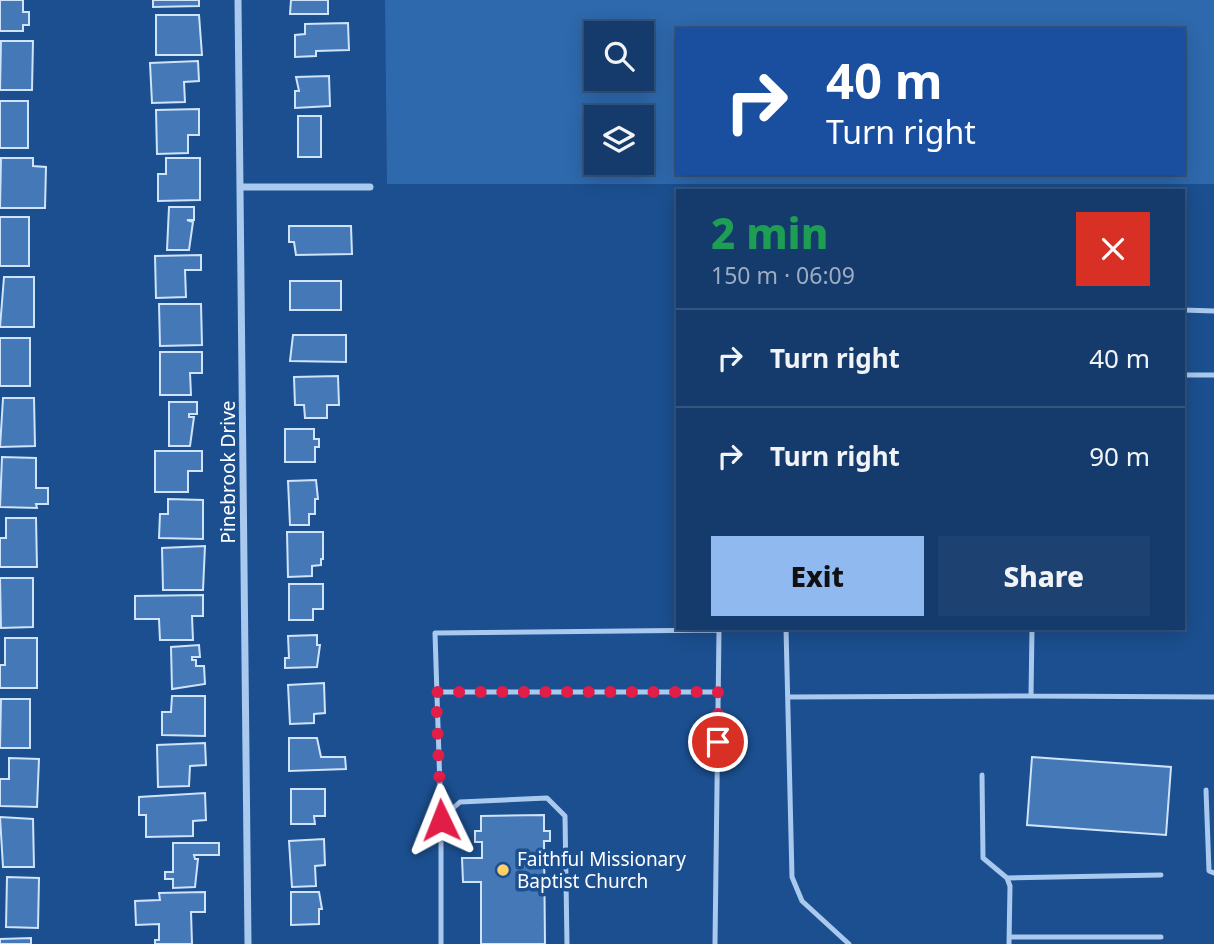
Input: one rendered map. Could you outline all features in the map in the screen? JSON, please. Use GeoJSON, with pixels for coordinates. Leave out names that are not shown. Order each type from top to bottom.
{"type":"FeatureCollection","features":[{"type":"Feature","properties":{"kind":"street","name":"Pinebrook Drive"},"geometry":{"type":"LineString","coordinates":[[238,0],[248,944]]}},
{"type":"Feature","properties":{"kind":"street"},"geometry":{"type":"LineString","coordinates":[[242,187],[370,187]]}},
{"type":"Feature","properties":{"kind":"lane"},"geometry":{"type":"LineString","coordinates":[[1185,310],[1214,311]]}},
{"type":"Feature","properties":{"kind":"lane"},"geometry":{"type":"LineString","coordinates":[[1185,374],[1214,375]]}},
{"type":"Feature","properties":{"kind":"lane"},"geometry":{"type":"LineString","coordinates":[[441,944],[441,820],[435,633],[719,630],[715,944]]}},
{"type":"Feature","properties":{"kind":"lane"},"geometry":{"type":"LineString","coordinates":[[786,630],[792,877],[802,901],[849,944]]}},
{"type":"Feature","properties":{"kind":"lane"},"geometry":{"type":"LineString","coordinates":[[1031,696],[1032,630]]}},
{"type":"Feature","properties":{"kind":"lane"},"geometry":{"type":"LineString","coordinates":[[436,692],[718,692]]}},
{"type":"Feature","properties":{"kind":"lane"},"geometry":{"type":"LineString","coordinates":[[788,697],[1214,697]]}},
{"type":"Feature","properties":{"kind":"lane"},"geometry":{"type":"LineString","coordinates":[[982,775],[983,858],[1007,878],[1161,875]]}},
{"type":"Feature","properties":{"kind":"lane"},"geometry":{"type":"LineString","coordinates":[[1206,790],[1209,871],[1214,873]]}},
{"type":"Feature","properties":{"kind":"lane"},"geometry":{"type":"LineString","coordinates":[[441,820],[460,802],[547,798],[565,816],[567,944]]}},
{"type":"Feature","properties":{"kind":"lane"},"geometry":{"type":"LineString","coordinates":[[1007,878],[1009,941],[1161,937]]}},
{"type":"Feature","properties":{"kind":"shaded area"},"geometry":{"type":"Polygon","coordinates":[[[385,0],[1214,0],[1214,184],[387,184],[385,0]]]}},
{"type":"Feature","properties":{"kind":"building"},"geometry":{"type":"Polygon","coordinates":[[[0,0],[23,0],[23,12],[29,12],[29,25],[23,25],[23,31],[0,31],[0,0]]]}},
{"type":"Feature","properties":{"kind":"building"},"geometry":{"type":"Polygon","coordinates":[[[153,0],[199,0],[199,6],[153,7],[153,0]]]}},
{"type":"Feature","properties":{"kind":"building"},"geometry":{"type":"Polygon","coordinates":[[[291,0],[328,0],[328,14],[290,14],[291,0]]]}},
{"type":"Feature","properties":{"kind":"building"},"geometry":{"type":"Polygon","coordinates":[[[156,15],[199,15],[202,55],[156,55],[156,15]]]}},
{"type":"Feature","properties":{"kind":"building"},"geometry":{"type":"Polygon","coordinates":[[[348,23],[349,50],[316,51],[316,56],[295,57],[295,35],[305,34],[305,24],[348,23]]]}},
{"type":"Feature","properties":{"kind":"building"},"geometry":{"type":"Polygon","coordinates":[[[1,41],[33,41],[32,90],[0,90],[1,41]]]}},
{"type":"Feature","properties":{"kind":"building"},"geometry":{"type":"Polygon","coordinates":[[[198,61],[199,81],[184,82],[185,102],[152,103],[150,63],[198,61]]]}},
{"type":"Feature","properties":{"kind":"building"},"geometry":{"type":"Polygon","coordinates":[[[329,76],[330,106],[295,108],[295,91],[299,91],[296,77],[329,76]]]}},
{"type":"Feature","properties":{"kind":"building"},"geometry":{"type":"Polygon","coordinates":[[[0,101],[28,101],[28,148],[0,148],[0,101]]]}},
{"type":"Feature","properties":{"kind":"building"},"geometry":{"type":"Polygon","coordinates":[[[199,109],[199,135],[188,135],[188,153],[157,154],[156,110],[199,109]]]}},
{"type":"Feature","properties":{"kind":"building"},"geometry":{"type":"Polygon","coordinates":[[[298,116],[321,116],[321,157],[298,157],[298,116]]]}},
{"type":"Feature","properties":{"kind":"building"},"geometry":{"type":"Polygon","coordinates":[[[1,158],[33,158],[33,166],[46,167],[45,208],[0,208],[1,158]]]}},
{"type":"Feature","properties":{"kind":"building"},"geometry":{"type":"Polygon","coordinates":[[[166,158],[200,158],[200,200],[158,201],[158,174],[166,174],[166,158]]]}},
{"type":"Feature","properties":{"kind":"building"},"geometry":{"type":"Polygon","coordinates":[[[169,207],[194,207],[194,220],[187,220],[193,222],[189,250],[167,250],[169,207]]]}},
{"type":"Feature","properties":{"kind":"building"},"geometry":{"type":"Polygon","coordinates":[[[0,217],[29,217],[29,266],[0,266],[0,217]]]}},
{"type":"Feature","properties":{"kind":"building"},"geometry":{"type":"Polygon","coordinates":[[[289,226],[351,226],[352,254],[296,255],[294,242],[289,242],[289,226]]]}},
{"type":"Feature","properties":{"kind":"building"},"geometry":{"type":"Polygon","coordinates":[[[201,255],[201,270],[185,270],[186,297],[156,298],[155,256],[201,255]]]}},
{"type":"Feature","properties":{"kind":"building"},"geometry":{"type":"Polygon","coordinates":[[[4,277],[34,277],[34,327],[0,327],[4,277]]]}},
{"type":"Feature","properties":{"kind":"building"},"geometry":{"type":"Polygon","coordinates":[[[290,281],[341,281],[341,310],[290,310],[290,281]]]}},
{"type":"Feature","properties":{"kind":"building"},"geometry":{"type":"Polygon","coordinates":[[[159,304],[201,304],[202,345],[160,346],[159,304]]]}},
{"type":"Feature","properties":{"kind":"building"},"geometry":{"type":"Polygon","coordinates":[[[293,335],[346,335],[346,362],[290,361],[293,335]]]}},
{"type":"Feature","properties":{"kind":"building"},"geometry":{"type":"Polygon","coordinates":[[[0,338],[30,338],[30,386],[0,386],[0,338]]]}},
{"type":"Feature","properties":{"kind":"building"},"geometry":{"type":"Polygon","coordinates":[[[160,352],[202,352],[202,373],[190,373],[191,395],[160,395],[160,352]]]}},
{"type":"Feature","properties":{"kind":"building"},"geometry":{"type":"Polygon","coordinates":[[[338,376],[339,405],[327,405],[327,418],[305,418],[304,405],[295,405],[294,377],[338,376]]]}},
{"type":"Feature","properties":{"kind":"building"},"geometry":{"type":"Polygon","coordinates":[[[3,398],[34,398],[35,446],[0,447],[3,398]]]}},
{"type":"Feature","properties":{"kind":"building"},"geometry":{"type":"Polygon","coordinates":[[[169,402],[197,402],[197,414],[189,414],[189,417],[194,417],[190,446],[169,446],[169,402]]]}},
{"type":"Feature","properties":{"kind":"building"},"geometry":{"type":"Polygon","coordinates":[[[285,429],[314,429],[314,439],[319,439],[319,447],[315,447],[315,462],[285,462],[285,429]]]}},
{"type":"Feature","properties":{"kind":"building"},"geometry":{"type":"Polygon","coordinates":[[[155,451],[202,451],[202,471],[188,471],[188,492],[155,492],[155,451]]]}},
{"type":"Feature","properties":{"kind":"building"},"geometry":{"type":"Polygon","coordinates":[[[2,457],[36,458],[36,488],[48,488],[48,504],[36,504],[37,508],[0,507],[2,457]]]}},
{"type":"Feature","properties":{"kind":"building"},"geometry":{"type":"Polygon","coordinates":[[[316,480],[318,499],[315,499],[315,514],[309,514],[309,525],[290,525],[288,481],[316,480]]]}},
{"type":"Feature","properties":{"kind":"building"},"geometry":{"type":"Polygon","coordinates":[[[168,499],[203,500],[203,539],[159,538],[160,514],[168,514],[168,499]]]}},
{"type":"Feature","properties":{"kind":"building"},"geometry":{"type":"Polygon","coordinates":[[[6,518],[36,518],[37,567],[0,567],[0,538],[6,538],[6,518]]]}},
{"type":"Feature","properties":{"kind":"building"},"geometry":{"type":"Polygon","coordinates":[[[287,532],[323,532],[323,559],[321,565],[312,566],[312,576],[288,577],[287,532]]]}},
{"type":"Feature","properties":{"kind":"building"},"geometry":{"type":"Polygon","coordinates":[[[205,546],[203,590],[163,590],[162,548],[205,546]]]}},
{"type":"Feature","properties":{"kind":"building"},"geometry":{"type":"Polygon","coordinates":[[[0,578],[33,578],[33,627],[1,628],[0,578]]]}},
{"type":"Feature","properties":{"kind":"building"},"geometry":{"type":"Polygon","coordinates":[[[289,584],[323,584],[323,609],[313,609],[313,620],[289,620],[289,584]]]}},
{"type":"Feature","properties":{"kind":"building"},"geometry":{"type":"Polygon","coordinates":[[[203,595],[203,616],[192,616],[193,640],[160,640],[159,619],[135,619],[135,596],[203,595]]]}},
{"type":"Feature","properties":{"kind":"building"},"geometry":{"type":"Polygon","coordinates":[[[317,635],[317,645],[320,645],[317,667],[285,668],[285,658],[289,658],[288,636],[317,635]]]}},
{"type":"Feature","properties":{"kind":"building"},"geometry":{"type":"Polygon","coordinates":[[[5,638],[37,638],[37,688],[0,688],[0,665],[5,665],[5,638]]]}},
{"type":"Feature","properties":{"kind":"building"},"geometry":{"type":"Polygon","coordinates":[[[199,645],[200,657],[192,657],[192,660],[196,660],[196,666],[204,666],[205,684],[172,689],[171,647],[199,645]]]}},
{"type":"Feature","properties":{"kind":"building"},"geometry":{"type":"Polygon","coordinates":[[[324,683],[325,713],[314,714],[314,723],[290,724],[288,685],[324,683]]]}},
{"type":"Feature","properties":{"kind":"building"},"geometry":{"type":"Polygon","coordinates":[[[172,696],[205,696],[205,736],[162,735],[162,712],[171,712],[172,696]]]}},
{"type":"Feature","properties":{"kind":"building"},"geometry":{"type":"Polygon","coordinates":[[[1,699],[30,699],[30,748],[0,748],[1,699]]]}},
{"type":"Feature","properties":{"kind":"building"},"geometry":{"type":"Polygon","coordinates":[[[289,738],[317,738],[321,757],[345,757],[346,769],[289,771],[289,738]]]}},
{"type":"Feature","properties":{"kind":"building"},"geometry":{"type":"Polygon","coordinates":[[[205,743],[206,765],[190,766],[189,786],[158,787],[157,745],[205,743]]]}},
{"type":"Feature","properties":{"kind":"building"},"geometry":{"type":"Polygon","coordinates":[[[1032,757],[1171,767],[1166,835],[1027,825],[1032,757]]]}},
{"type":"Feature","properties":{"kind":"building"},"geometry":{"type":"Polygon","coordinates":[[[9,758],[39,759],[37,807],[0,806],[0,779],[9,779],[9,758]]]}},
{"type":"Feature","properties":{"kind":"building"},"geometry":{"type":"Polygon","coordinates":[[[291,789],[325,789],[325,816],[314,816],[315,824],[291,824],[291,789]]]}},
{"type":"Feature","properties":{"kind":"building"},"geometry":{"type":"Polygon","coordinates":[[[205,793],[206,820],[193,821],[193,836],[146,837],[146,815],[139,815],[139,797],[205,793]]]}},
{"type":"Feature","properties":{"kind":"building","name":"Faithful Missionary Baptist Church"},"geometry":{"type":"Polygon","coordinates":[[[544,815],[544,831],[550,831],[550,841],[544,841],[545,944],[481,944],[481,882],[463,882],[462,858],[482,858],[482,842],[475,842],[475,831],[481,831],[481,816],[544,815]]]}},
{"type":"Feature","properties":{"kind":"building"},"geometry":{"type":"Polygon","coordinates":[[[0,817],[33,819],[34,867],[3,867],[0,817]]]}},
{"type":"Feature","properties":{"kind":"building"},"geometry":{"type":"Polygon","coordinates":[[[324,839],[325,865],[315,866],[316,886],[292,887],[289,841],[324,839]]]}},
{"type":"Feature","properties":{"kind":"building"},"geometry":{"type":"Polygon","coordinates":[[[173,843],[219,843],[219,855],[194,855],[195,859],[198,859],[195,887],[173,888],[173,879],[165,879],[165,872],[173,872],[173,843]]]}},
{"type":"Feature","properties":{"kind":"building"},"geometry":{"type":"Polygon","coordinates":[[[7,877],[39,878],[38,928],[6,927],[7,877]]]}},
{"type":"Feature","properties":{"kind":"building"},"geometry":{"type":"Polygon","coordinates":[[[205,892],[205,912],[191,912],[192,944],[155,944],[155,940],[159,940],[159,924],[136,925],[135,901],[160,900],[159,893],[205,892]]]}},
{"type":"Feature","properties":{"kind":"building"},"geometry":{"type":"Polygon","coordinates":[[[291,892],[319,892],[322,909],[319,909],[319,924],[291,925],[291,892]]]}},
{"type":"Feature","properties":{"kind":"building"},"geometry":{"type":"Polygon","coordinates":[[[31,938],[31,944],[0,944],[0,939],[31,938]]]}},
{"type":"Feature","properties":{"kind":"place","name":"Faithful Missionary Baptist Church"},"geometry":{"type":"Point","coordinates":[503,870]}},
{"type":"Feature","properties":{"kind":"route"},"geometry":{"type":"LineString","coordinates":[[441,820],[436,692],[718,692],[718,742]]}}]}
